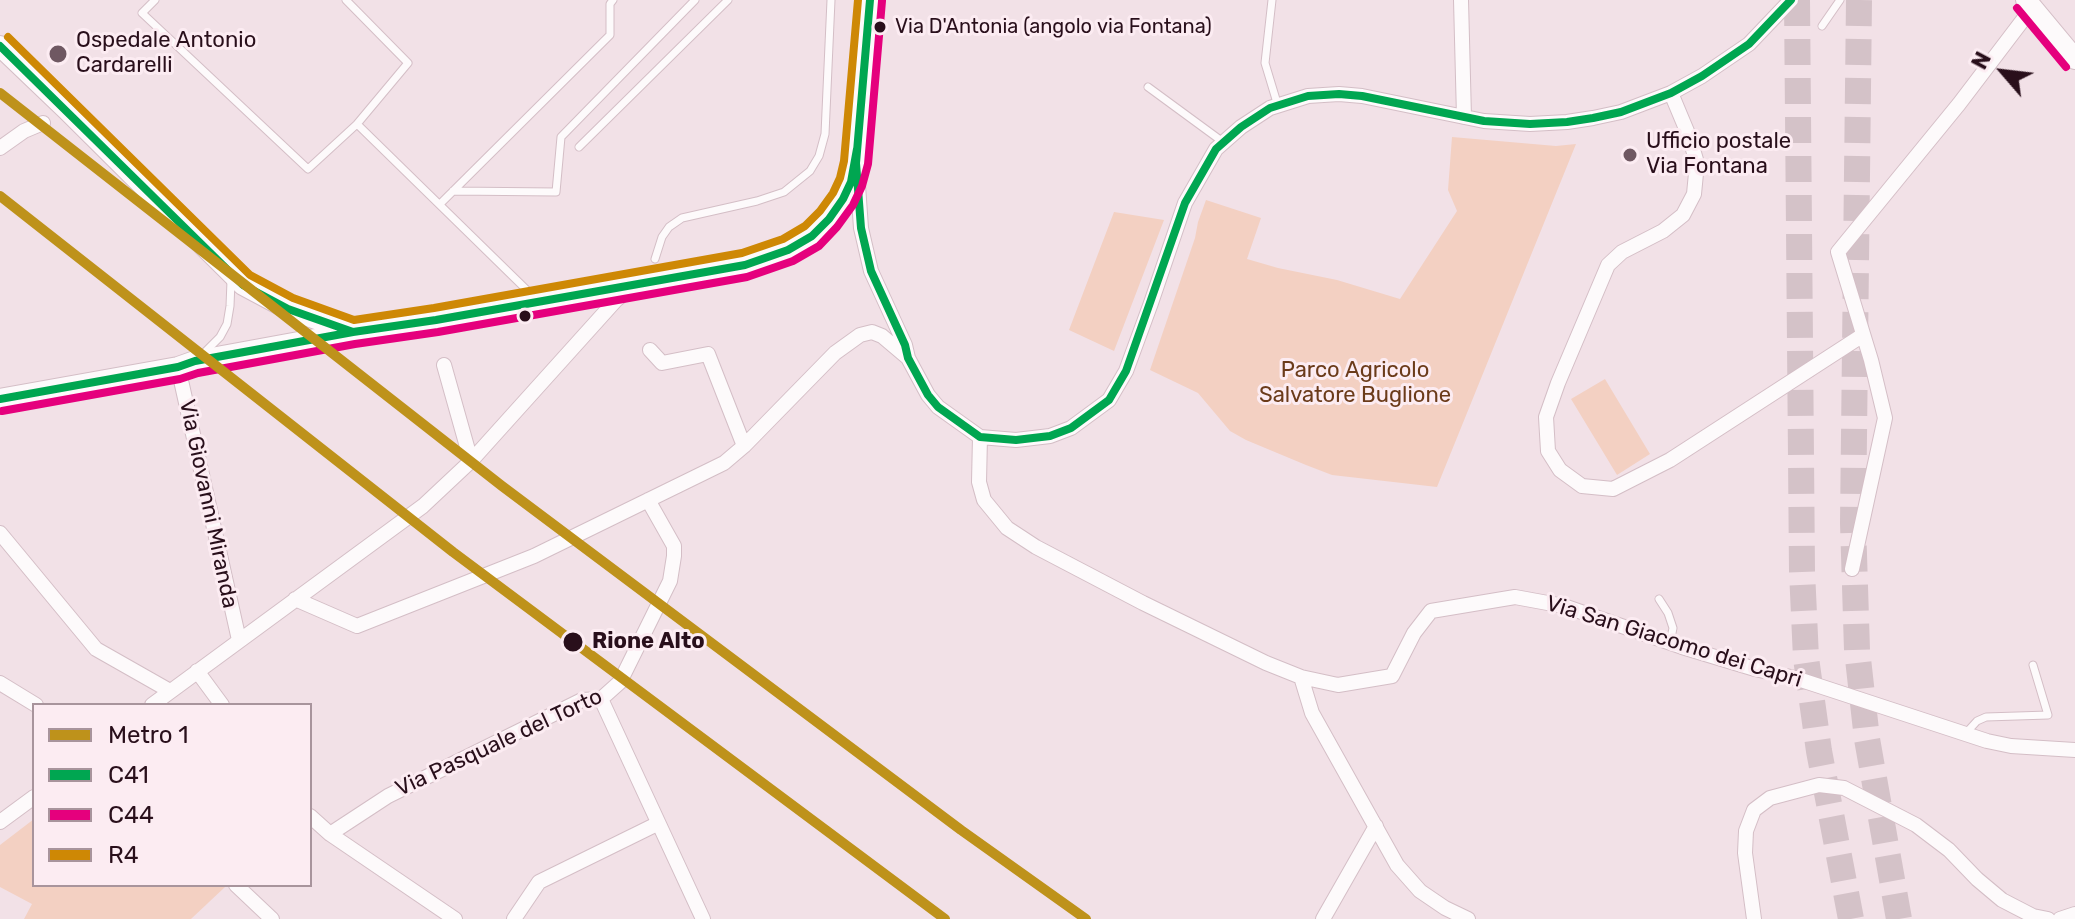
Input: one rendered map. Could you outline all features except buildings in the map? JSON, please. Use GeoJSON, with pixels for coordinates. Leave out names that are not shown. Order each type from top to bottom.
{"type":"FeatureCollection","features":[{"type":"Feature","properties":{"kind":"main road"},"geometry":{"type":"LineString","coordinates":[[0,399],[353,332],[745,265],[788,250],[812,236],[829,219],[851,182],[856,163],[870,0]]}},
{"type":"Feature","properties":{"kind":"main road"},"geometry":{"type":"LineString","coordinates":[[2029,4],[2075,59]]}},
{"type":"Feature","properties":{"kind":"main road"},"geometry":{"type":"LineString","coordinates":[[0,46],[243,285],[288,309],[353,332]]}},
{"type":"Feature","properties":{"kind":"street"},"geometry":{"type":"LineString","coordinates":[[1461,0],[1464,117]]}},
{"type":"Feature","properties":{"kind":"street"},"geometry":{"type":"LineString","coordinates":[[856,163],[861,228],[871,271],[908,358],[928,395],[938,407],[980,437],[1016,440],[1050,436],[1071,428],[1109,400],[1126,371],[1185,203],[1216,149],[1241,127],[1270,108],[1308,96],[1339,94],[1484,121],[1530,124],[1567,122],[1621,112],[1671,93],[1702,76],[1749,44],[1791,0]]}},
{"type":"Feature","properties":{"kind":"street"},"geometry":{"type":"LineString","coordinates":[[1852,569],[1885,418],[1838,252],[1959,104],[2029,4]]}},
{"type":"Feature","properties":{"kind":"street"},"geometry":{"type":"LineString","coordinates":[[1671,93],[1697,163],[1694,194],[1683,215],[1663,231],[1622,252],[1608,265],[1546,417],[1548,451],[1560,470],[1582,486],[1613,489],[1670,460],[1863,335]]}},
{"type":"Feature","properties":{"kind":"street"},"geometry":{"type":"LineString","coordinates":[[0,148],[24,131],[43,123]]}},
{"type":"Feature","properties":{"kind":"street"},"geometry":{"type":"LineString","coordinates":[[155,703],[423,506],[471,461],[616,300],[640,283]]}},
{"type":"Feature","properties":{"kind":"street"},"geometry":{"type":"LineString","coordinates":[[295,599],[357,626],[534,556],[724,463],[835,353],[860,335],[872,332],[882,336],[908,358]]}},
{"type":"Feature","properties":{"kind":"street"},"geometry":{"type":"LineString","coordinates":[[650,350],[662,363],[708,354],[744,446]]}},
{"type":"Feature","properties":{"kind":"street","name":"Via Giovanni Miranda"},"geometry":{"type":"LineString","coordinates":[[186,364],[239,640]]}},
{"type":"Feature","properties":{"kind":"street"},"geometry":{"type":"LineString","coordinates":[[444,365],[471,461]]}},
{"type":"Feature","properties":{"kind":"street","name":"Via San Giacomo dei Capri"},"geometry":{"type":"LineString","coordinates":[[980,437],[981,491],[984,500],[1007,528],[1036,547],[1143,603],[1301,677],[1338,685],[1392,676],[1414,633],[1431,611],[1515,597],[1564,606],[1670,643],[1795,678],[1964,735],[2011,746],[2075,750]]}},
{"type":"Feature","properties":{"kind":"street","name":"Via Pasquale del Torto"},"geometry":{"type":"LineString","coordinates":[[330,834],[388,796],[582,700],[601,699],[620,682],[670,581],[674,556],[674,546],[648,500]]}},
{"type":"Feature","properties":{"kind":"street"},"geometry":{"type":"LineString","coordinates":[[0,533],[96,649],[170,691]]}},
{"type":"Feature","properties":{"kind":"street"},"geometry":{"type":"LineString","coordinates":[[197,671],[221,703]]}},
{"type":"Feature","properties":{"kind":"street"},"geometry":{"type":"LineString","coordinates":[[1301,677],[1312,713],[1397,865],[1420,891],[1468,919]]}},
{"type":"Feature","properties":{"kind":"street"},"geometry":{"type":"LineString","coordinates":[[0,683],[33,703]]}},
{"type":"Feature","properties":{"kind":"street"},"geometry":{"type":"LineString","coordinates":[[601,699],[703,919]]}},
{"type":"Feature","properties":{"kind":"street"},"geometry":{"type":"LineString","coordinates":[[1754,919],[1745,853],[1746,831],[1754,810],[1770,798],[1819,785],[1844,788],[1916,825],[1949,850],[2002,900],[2033,916],[2048,919]]}},
{"type":"Feature","properties":{"kind":"street"},"geometry":{"type":"LineString","coordinates":[[0,822],[32,798]]}},
{"type":"Feature","properties":{"kind":"street"},"geometry":{"type":"LineString","coordinates":[[312,818],[330,834],[455,919]]}},
{"type":"Feature","properties":{"kind":"street"},"geometry":{"type":"LineString","coordinates":[[514,919],[539,882],[657,824]]}},
{"type":"Feature","properties":{"kind":"street"},"geometry":{"type":"LineString","coordinates":[[1323,919],[1376,826]]}},
{"type":"Feature","properties":{"kind":"street"},"geometry":{"type":"LineString","coordinates":[[238,887],[272,919]]}},
{"type":"Feature","properties":{"kind":"street"},"geometry":{"type":"LineString","coordinates":[[2060,919],[2075,914]]}},
{"type":"Feature","properties":{"kind":"lane"},"geometry":{"type":"LineString","coordinates":[[155,0],[142,13],[308,169],[357,124],[408,63],[346,0]]}},
{"type":"Feature","properties":{"kind":"lane"},"geometry":{"type":"LineString","coordinates":[[440,204],[610,35],[610,4],[613,0]]}},
{"type":"Feature","properties":{"kind":"lane"},"geometry":{"type":"LineString","coordinates":[[453,191],[556,192],[561,137],[695,0]]}},
{"type":"Feature","properties":{"kind":"lane"},"geometry":{"type":"LineString","coordinates":[[579,147],[728,0]]}},
{"type":"Feature","properties":{"kind":"lane"},"geometry":{"type":"LineString","coordinates":[[655,259],[662,237],[669,227],[682,218],[784,192],[810,171],[819,156],[825,134],[831,0]]}},
{"type":"Feature","properties":{"kind":"lane"},"geometry":{"type":"LineString","coordinates":[[1272,0],[1265,63],[1278,106]]}},
{"type":"Feature","properties":{"kind":"lane"},"geometry":{"type":"LineString","coordinates":[[1822,26],[1840,0]]}},
{"type":"Feature","properties":{"kind":"lane"},"geometry":{"type":"LineString","coordinates":[[1148,87],[1223,142]]}},
{"type":"Feature","properties":{"kind":"lane"},"geometry":{"type":"LineString","coordinates":[[357,124],[539,301]]}},
{"type":"Feature","properties":{"kind":"lane"},"geometry":{"type":"LineString","coordinates":[[186,364],[220,337],[227,324],[232,274]]}},
{"type":"Feature","properties":{"kind":"lane"},"geometry":{"type":"LineString","coordinates":[[1659,599],[1673,628],[1670,643]]}},
{"type":"Feature","properties":{"kind":"lane"},"geometry":{"type":"LineString","coordinates":[[1964,735],[1977,721],[1986,717],[2048,715],[2033,665]]}},
{"type":"Feature","properties":{"kind":"green space","name":"Parco Agricolo Salvatore Buglione"},"geometry":{"type":"Polygon","coordinates":[[[1452,137],[1556,146],[1576,144],[1437,487],[1332,475],[1306,465],[1230,431],[1198,393],[1150,370],[1206,200],[1261,218],[1247,259],[1337,280],[1400,299],[1457,211],[1448,190],[1452,137]]]}},
{"type":"Feature","properties":{"kind":"green space"},"geometry":{"type":"Polygon","coordinates":[[[1114,212],[1164,220],[1114,351],[1069,330],[1114,212]]]}},
{"type":"Feature","properties":{"kind":"green space"},"geometry":{"type":"Polygon","coordinates":[[[1605,379],[1650,454],[1617,475],[1571,399],[1605,379]]]}},
{"type":"Feature","properties":{"kind":"green space"},"geometry":{"type":"Polygon","coordinates":[[[32,821],[32,887],[225,887],[191,919],[24,919],[32,904],[0,887],[0,845],[32,821]]]}},
{"type":"Feature","properties":{"kind":"tunnel"},"geometry":{"type":"LineString","coordinates":[[1797,0],[1802,571],[1806,658],[1819,751],[1851,919]]}},
{"type":"Feature","properties":{"kind":"tunnel"},"geometry":{"type":"LineString","coordinates":[[1859,0],[1853,523],[1857,650],[1867,739],[1899,919]]}},
{"type":"Feature","properties":{"kind":"metro line","name":"1"},"geometry":{"type":"LineString","coordinates":[[0,93],[502,486],[961,830],[1086,919]]}},
{"type":"Feature","properties":{"kind":"metro line","name":"1"},"geometry":{"type":"LineString","coordinates":[[0,196],[453,552],[945,919]]}},
{"type":"Feature","properties":{"kind":"transit line","name":"R4"},"geometry":{"type":"LineString","coordinates":[[8,37],[250,275],[293,298],[354,320],[742,253],[783,239],[805,226],[833,193],[844,161],[858,0]]}},
{"type":"Feature","properties":{"kind":"transit line","name":"C41"},"geometry":{"type":"LineString","coordinates":[[870,0],[856,163],[861,228],[871,271],[908,358],[938,407],[980,437],[1016,440],[1050,436],[1071,428],[1109,400],[1126,371],[1185,203],[1216,149],[1241,127],[1270,108],[1308,96],[1339,94],[1484,121],[1530,124],[1593,118],[1621,112],[1671,93],[1702,76],[1749,44],[1791,0]]}},
{"type":"Feature","properties":{"kind":"transit line","name":"C44"},"geometry":{"type":"LineString","coordinates":[[2,411],[355,344],[747,277],[793,261],[819,246],[837,227],[862,186],[868,164],[882,1]]}},
{"type":"Feature","properties":{"kind":"transit line","name":"C44"},"geometry":{"type":"LineString","coordinates":[[2017,8],[2066,67]]}},
{"type":"Feature","properties":{"kind":"transit line","name":"C41"},"geometry":{"type":"LineString","coordinates":[[0,46],[243,285],[288,309],[353,332]]}},
{"type":"Feature","properties":{"kind":"transit line","name":"C41"},"geometry":{"type":"LineString","coordinates":[[0,399],[353,332],[745,265],[788,250],[812,236],[829,219],[851,182],[857,149]]}},
{"type":"Feature","properties":{"kind":"place","name":"Via D'Antonia (angolo via Fontana)"},"geometry":{"type":"Point","coordinates":[880,27]}},
{"type":"Feature","properties":{"kind":"place","name":"Ospedale Antonio Cardarelli"},"geometry":{"type":"Point","coordinates":[58,54]}},
{"type":"Feature","properties":{"kind":"place","name":"Ufficio postale Via Fontana"},"geometry":{"type":"Point","coordinates":[1630,155]}},
{"type":"Feature","properties":{"kind":"place","name":"Rione Alto"},"geometry":{"type":"Point","coordinates":[573,642]}}]}
